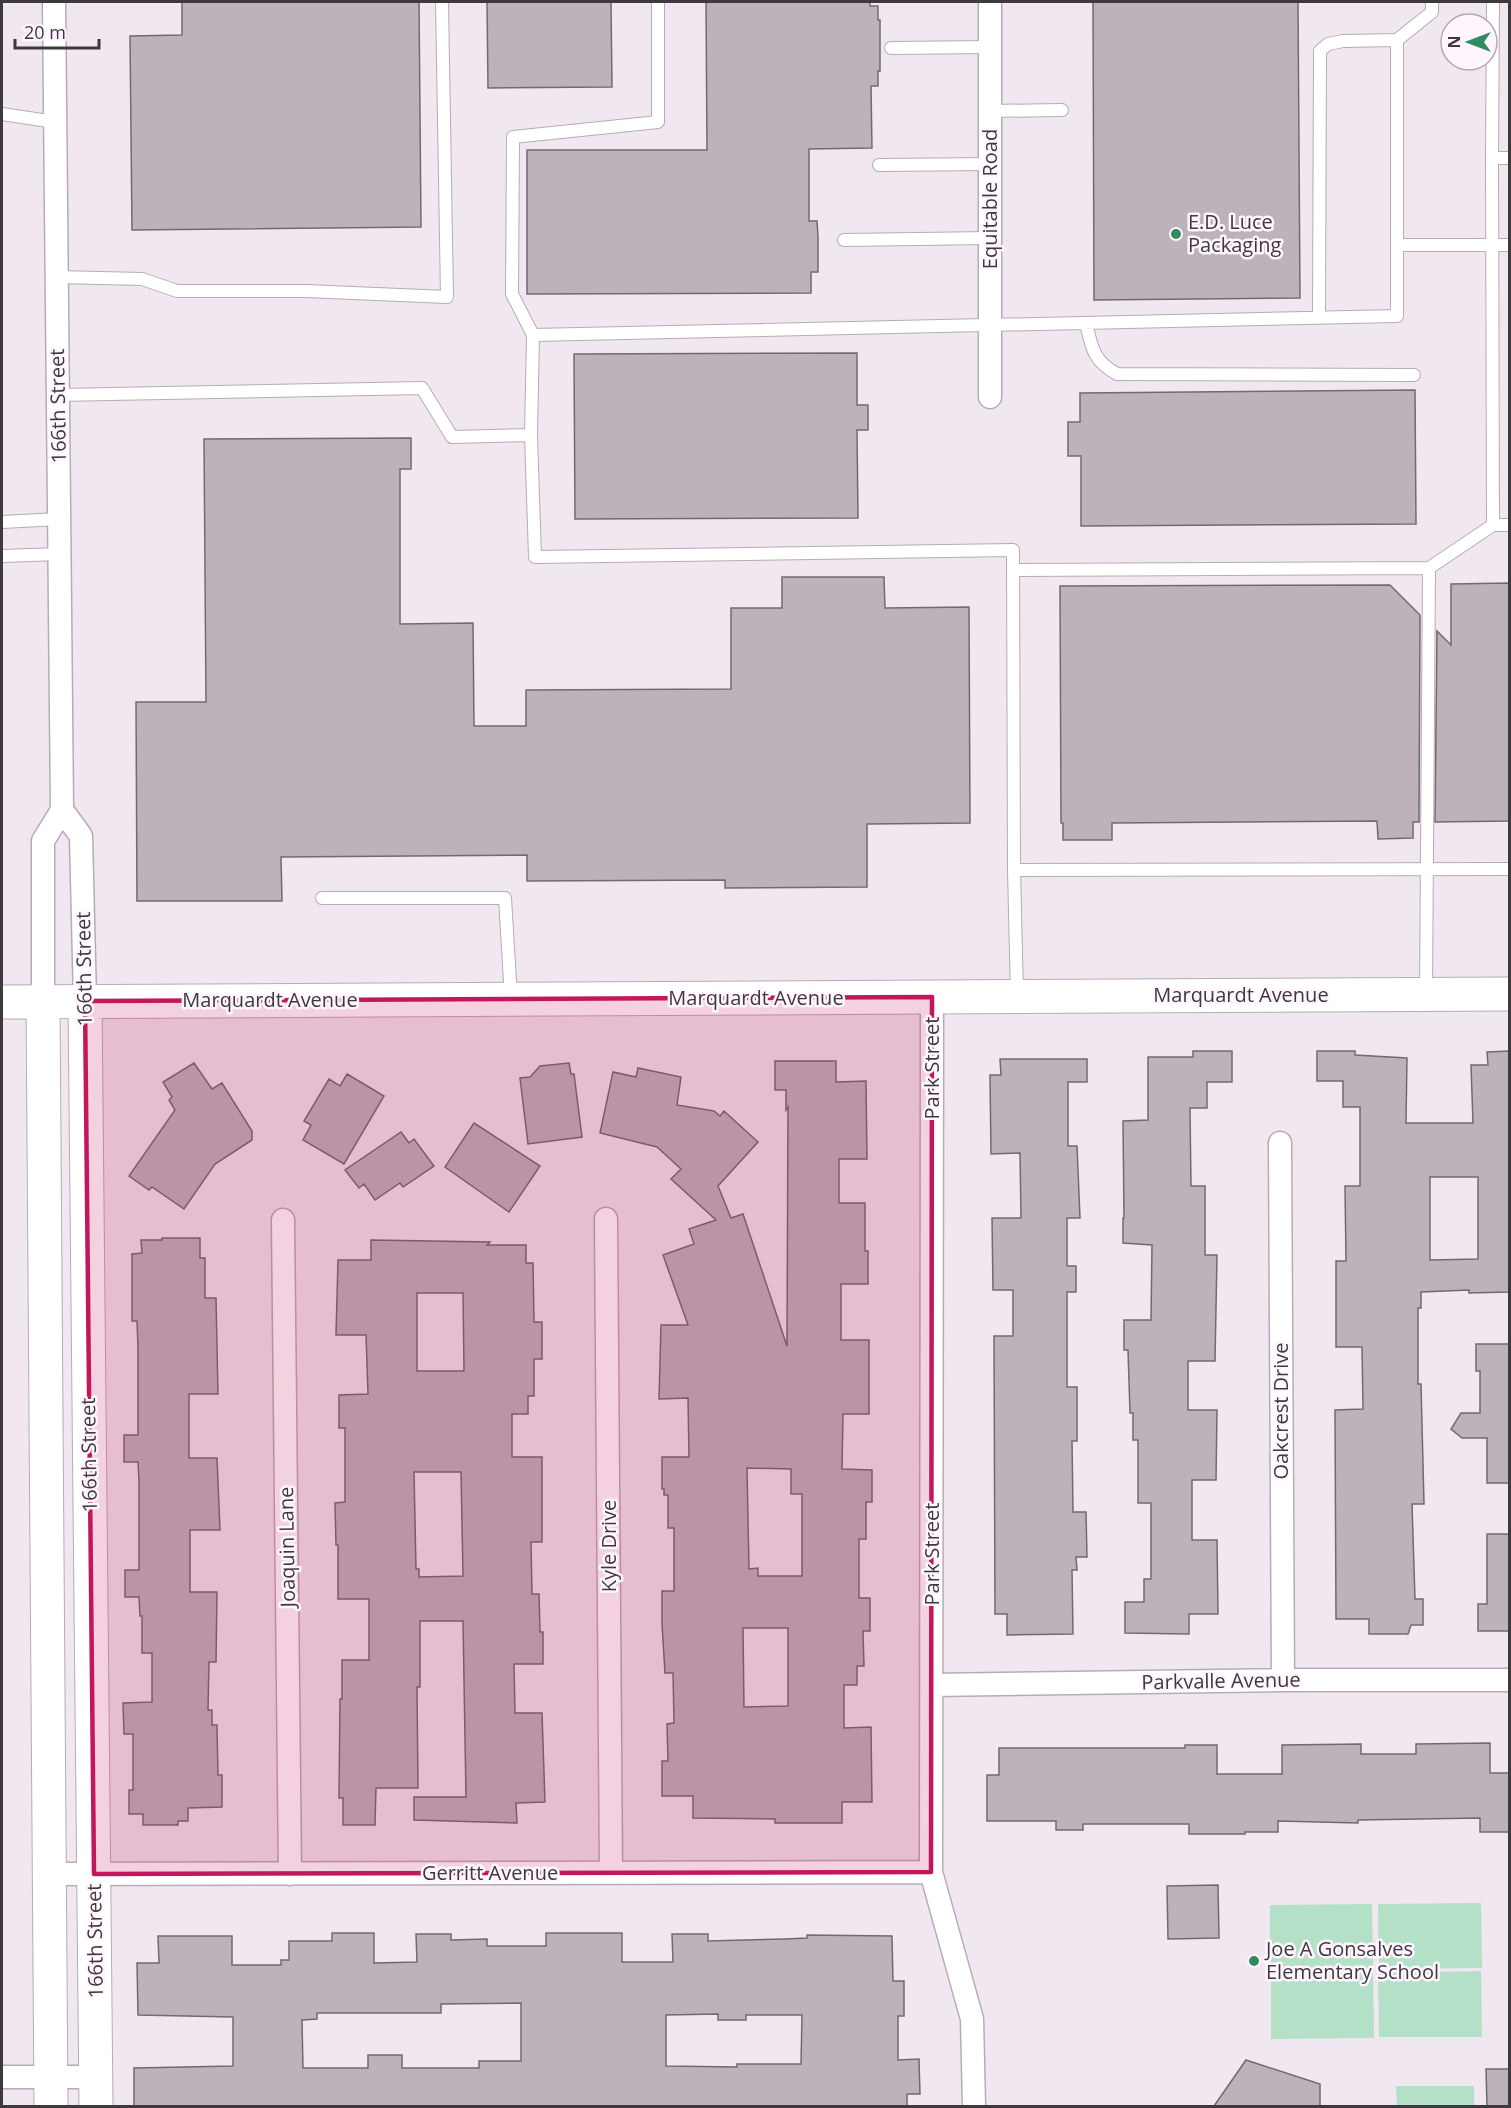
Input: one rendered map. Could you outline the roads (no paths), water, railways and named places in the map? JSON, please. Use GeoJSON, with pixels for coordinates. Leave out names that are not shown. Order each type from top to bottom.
{"type":"FeatureCollection","features":[{"type":"Feature","properties":{"kind":"street","name":"166th Street"},"geometry":{"type":"LineString","coordinates":[[51,2092],[43,841],[62,810],[54,2]]}},
{"type":"Feature","properties":{"kind":"street","name":"Equitable Road"},"geometry":{"type":"LineString","coordinates":[[990,2],[990,397]]}},
{"type":"Feature","properties":{"kind":"street","name":"166th Street"},"geometry":{"type":"LineString","coordinates":[[62,810],[81,836],[85,1001],[96,2092]]}},
{"type":"Feature","properties":{"kind":"street","name":"Marquardt Avenue"},"geometry":{"type":"LineString","coordinates":[[2,1002],[1509,994]]}},
{"type":"Feature","properties":{"kind":"street","name":"Park Street"},"geometry":{"type":"LineString","coordinates":[[932,997],[931,1872],[972,2019],[974,2106]]}},
{"type":"Feature","properties":{"kind":"street","name":"Oakcrest Drive"},"geometry":{"type":"LineString","coordinates":[[1280,1143],[1283,1680]]}},
{"type":"Feature","properties":{"kind":"street","name":"Kyle Drive"},"geometry":{"type":"LineString","coordinates":[[606,1219],[611,1873]]}},
{"type":"Feature","properties":{"kind":"street","name":"Joaquin Lane"},"geometry":{"type":"LineString","coordinates":[[283,1220],[290,1874]]}},
{"type":"Feature","properties":{"kind":"street","name":"Parkvalle Avenue"},"geometry":{"type":"LineString","coordinates":[[932,1685],[1283,1680],[1509,1680]]}},
{"type":"Feature","properties":{"kind":"street","name":"Gerritt Avenue"},"geometry":{"type":"LineString","coordinates":[[49,1874],[931,1872]]}},
{"type":"Feature","properties":{"kind":"street"},"geometry":{"type":"LineString","coordinates":[[2,2077],[51,2092],[96,2092]]}},
{"type":"Feature","properties":{"kind":"lane"},"geometry":{"type":"LineString","coordinates":[[57,277],[142,279],[177,291],[306,291],[447,297],[442,2]]}},
{"type":"Feature","properties":{"kind":"lane"},"geometry":{"type":"LineString","coordinates":[[658,2],[658,122],[513,137],[512,294],[533,335],[531,435],[535,557],[1013,550],[1014,870],[1017,996]]}},
{"type":"Feature","properties":{"kind":"lane"},"geometry":{"type":"LineString","coordinates":[[1318,318],[1320,51],[1328,44],[1343,41],[1397,40],[1432,12],[1432,2]]}},
{"type":"Feature","properties":{"kind":"lane"},"geometry":{"type":"LineString","coordinates":[[1493,2],[1493,525]]}},
{"type":"Feature","properties":{"kind":"lane"},"geometry":{"type":"LineString","coordinates":[[533,335],[1397,316],[1397,40]]}},
{"type":"Feature","properties":{"kind":"lane"},"geometry":{"type":"LineString","coordinates":[[891,48],[990,46]]}},
{"type":"Feature","properties":{"kind":"lane"},"geometry":{"type":"LineString","coordinates":[[990,111],[1062,110]]}},
{"type":"Feature","properties":{"kind":"lane"},"geometry":{"type":"LineString","coordinates":[[2,114],[55,122]]}},
{"type":"Feature","properties":{"kind":"lane"},"geometry":{"type":"LineString","coordinates":[[1492,158],[1509,158]]}},
{"type":"Feature","properties":{"kind":"lane"},"geometry":{"type":"LineString","coordinates":[[879,165],[990,164]]}},
{"type":"Feature","properties":{"kind":"lane"},"geometry":{"type":"LineString","coordinates":[[844,240],[990,238]]}},
{"type":"Feature","properties":{"kind":"lane"},"geometry":{"type":"LineString","coordinates":[[1397,245],[1509,244]]}},
{"type":"Feature","properties":{"kind":"lane"},"geometry":{"type":"LineString","coordinates":[[1086,323],[1092,348],[1103,366],[1117,374],[1414,375]]}},
{"type":"Feature","properties":{"kind":"lane"},"geometry":{"type":"LineString","coordinates":[[58,395],[422,388],[452,437],[531,435]]}},
{"type":"Feature","properties":{"kind":"lane"},"geometry":{"type":"LineString","coordinates":[[2,522],[59,519]]}},
{"type":"Feature","properties":{"kind":"lane"},"geometry":{"type":"LineString","coordinates":[[1013,570],[1429,568],[1493,525],[1509,525]]}},
{"type":"Feature","properties":{"kind":"lane"},"geometry":{"type":"LineString","coordinates":[[2,556],[59,554]]}},
{"type":"Feature","properties":{"kind":"lane"},"geometry":{"type":"LineString","coordinates":[[1426,994],[1429,568]]}},
{"type":"Feature","properties":{"kind":"lane"},"geometry":{"type":"LineString","coordinates":[[1014,870],[1509,868]]}},
{"type":"Feature","properties":{"kind":"lane"},"geometry":{"type":"LineString","coordinates":[[322,898],[505,898],[511,999]]}},
{"type":"Feature","properties":{"kind":"place","name":"E.D. Luce Packaging"},"geometry":{"type":"Point","coordinates":[1176,234]}},
{"type":"Feature","properties":{"kind":"place","name":"Joe A Gonsalves Elementary School"},"geometry":{"type":"Point","coordinates":[1254,1961]}}]}
